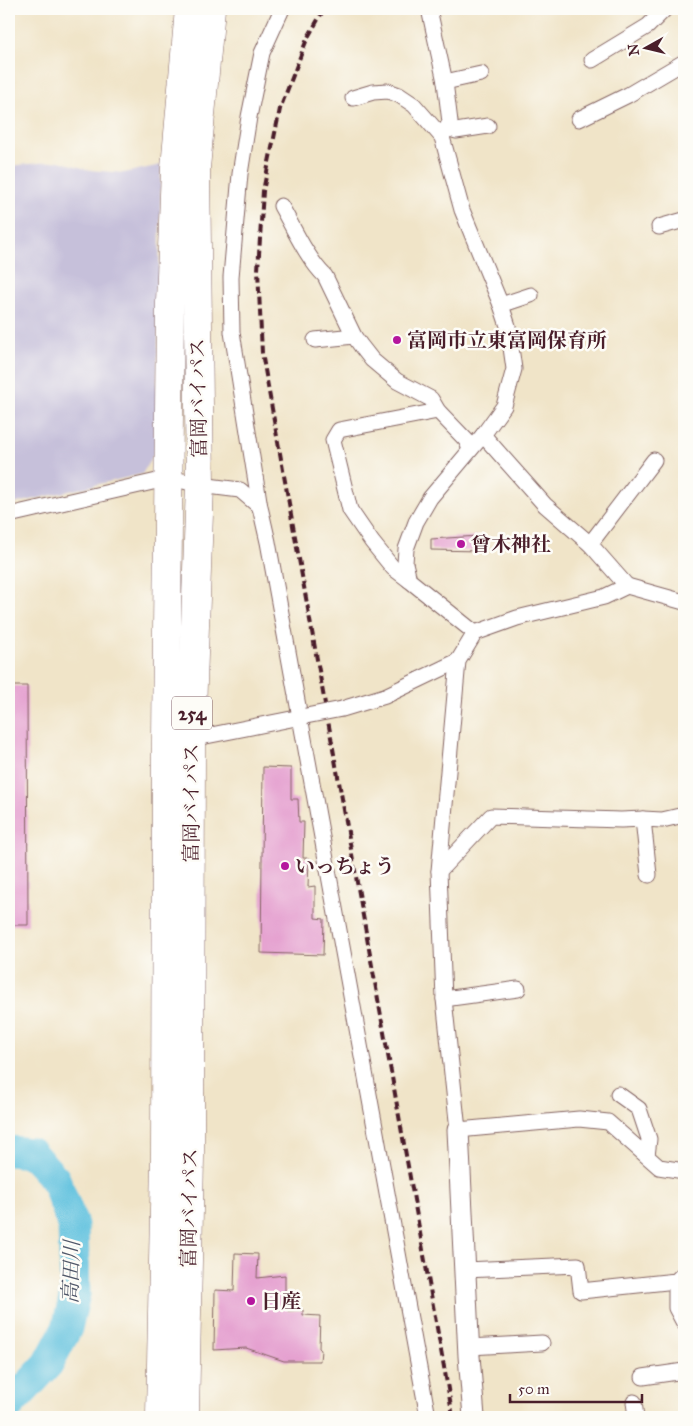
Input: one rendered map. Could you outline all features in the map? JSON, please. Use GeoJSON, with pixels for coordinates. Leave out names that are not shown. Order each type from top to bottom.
{"type":"FeatureCollection","features":[{"type":"Feature","properties":{"kind":"highway","name":"富岡バイパス"},"geometry":{"type":"LineString","coordinates":[[160,1417],[165,1158],[170,303],[175,168],[189,9]]}},
{"type":"Feature","properties":{"kind":"highway","name":"富岡バイパス"},"geometry":{"type":"LineString","coordinates":[[185,1417],[190,1157],[191,739],[200,485],[196,168],[211,9]]}},
{"type":"Feature","properties":{"kind":"street"},"geometry":{"type":"LineString","coordinates":[[282,9],[262,53],[240,174],[231,277],[232,332],[260,507],[303,717],[428,1417]]}},
{"type":"Feature","properties":{"kind":"street"},"geometry":{"type":"LineString","coordinates":[[429,9],[445,82],[450,122],[444,132]]}},
{"type":"Feature","properties":{"kind":"street"},"geometry":{"type":"LineString","coordinates":[[592,60],[648,26],[665,9]]}},
{"type":"Feature","properties":{"kind":"street"},"geometry":{"type":"LineString","coordinates":[[579,119],[628,95],[684,62]]}},
{"type":"Feature","properties":{"kind":"street"},"geometry":{"type":"LineString","coordinates":[[445,82],[481,74]]}},
{"type":"Feature","properties":{"kind":"street"},"geometry":{"type":"LineString","coordinates":[[353,98],[373,92],[388,91],[414,105],[444,132],[462,210],[502,306],[508,326],[514,369],[504,406],[484,435],[470,449],[430,498],[416,522],[406,549],[405,562],[409,580]]}},
{"type":"Feature","properties":{"kind":"street"},"geometry":{"type":"LineString","coordinates":[[444,132],[488,126]]}},
{"type":"Feature","properties":{"kind":"street"},"geometry":{"type":"LineString","coordinates":[[281,206],[310,255],[325,276],[354,336],[372,360],[397,381],[431,399],[438,411],[466,440],[470,449]]}},
{"type":"Feature","properties":{"kind":"street"},"geometry":{"type":"LineString","coordinates":[[659,227],[684,220]]}},
{"type":"Feature","properties":{"kind":"street"},"geometry":{"type":"LineString","coordinates":[[502,306],[531,295]]}},
{"type":"Feature","properties":{"kind":"street"},"geometry":{"type":"LineString","coordinates":[[315,340],[354,336]]}},
{"type":"Feature","properties":{"kind":"street"},"geometry":{"type":"LineString","coordinates":[[438,411],[339,430],[332,440],[350,510],[372,542],[393,568],[475,633]]}},
{"type":"Feature","properties":{"kind":"street"},"geometry":{"type":"LineString","coordinates":[[484,435],[545,505],[590,544],[627,586],[684,602]]}},
{"type":"Feature","properties":{"kind":"street"},"geometry":{"type":"LineString","coordinates":[[590,544],[654,460]]}},
{"type":"Feature","properties":{"kind":"street"},"geometry":{"type":"LineString","coordinates":[[9,515],[170,478],[200,485],[240,490],[260,507]]}},
{"type":"Feature","properties":{"kind":"street"},"geometry":{"type":"LineString","coordinates":[[474,1417],[458,1130],[444,999],[440,871],[458,662],[475,633],[518,618],[604,597],[627,586]]}},
{"type":"Feature","properties":{"kind":"street"},"geometry":{"type":"LineString","coordinates":[[191,739],[342,709],[385,696],[458,662]]}},
{"type":"Feature","properties":{"kind":"street"},"geometry":{"type":"LineString","coordinates":[[440,871],[491,816],[621,820],[643,818],[662,820],[684,815]]}},
{"type":"Feature","properties":{"kind":"street"},"geometry":{"type":"LineString","coordinates":[[643,818],[649,875]]}},
{"type":"Feature","properties":{"kind":"street"},"geometry":{"type":"LineString","coordinates":[[444,999],[518,989]]}},
{"type":"Feature","properties":{"kind":"street"},"geometry":{"type":"LineString","coordinates":[[618,1094],[639,1109],[649,1140],[646,1156]]}},
{"type":"Feature","properties":{"kind":"street"},"geometry":{"type":"LineString","coordinates":[[458,1130],[579,1119],[608,1122],[659,1167],[684,1172]]}},
{"type":"Feature","properties":{"kind":"street"},"geometry":{"type":"LineString","coordinates":[[465,1270],[578,1265],[581,1291],[680,1277],[676,1308],[684,1323]]}},
{"type":"Feature","properties":{"kind":"street"},"geometry":{"type":"LineString","coordinates":[[469,1347],[542,1343]]}},
{"type":"Feature","properties":{"kind":"street"},"geometry":{"type":"LineString","coordinates":[[643,1377],[684,1371]]}},
{"type":"Feature","properties":{"kind":"shaded area"},"geometry":{"type":"Polygon","coordinates":[[[59,161],[89,170],[124,173],[161,165],[156,451],[142,474],[9,505],[9,166],[59,161]]]}},
{"type":"Feature","properties":{"kind":"building","name":"曾木神社"},"geometry":{"type":"Polygon","coordinates":[[[479,536],[480,551],[431,550],[431,539],[479,536]]]}},
{"type":"Feature","properties":{"kind":"building"},"geometry":{"type":"Polygon","coordinates":[[[9,686],[27,686],[28,925],[9,925],[9,686]]]}},
{"type":"Feature","properties":{"kind":"building","name":"いっちょう"},"geometry":{"type":"Polygon","coordinates":[[[263,767],[291,768],[291,799],[298,799],[299,822],[304,822],[303,858],[309,858],[308,887],[315,886],[315,918],[324,919],[323,955],[261,953],[263,767]]]}},
{"type":"Feature","properties":{"kind":"building","name":"日産"},"geometry":{"type":"Polygon","coordinates":[[[235,1253],[258,1254],[257,1278],[285,1275],[285,1293],[288,1292],[288,1311],[303,1310],[303,1315],[320,1316],[320,1361],[284,1361],[246,1348],[214,1350],[215,1290],[234,1291],[235,1253]]]}},
{"type":"Feature","properties":{"kind":"waterway","name":"高田川"},"geometry":{"type":"LineString","coordinates":[[9,1151],[31,1153],[55,1179],[73,1225],[75,1294],[67,1328],[48,1364],[9,1406]]}},
{"type":"Feature","properties":{"kind":"railway"},"geometry":{"type":"LineString","coordinates":[[324,9],[307,39],[280,109],[263,191],[258,270],[262,353],[453,1417]]}},
{"type":"Feature","properties":{"kind":"place","name":"富岡市立東富岡保育所"},"geometry":{"type":"Point","coordinates":[397,340]}},
{"type":"Feature","properties":{"kind":"place","name":"曾木神社"},"geometry":{"type":"Point","coordinates":[461,544]}},
{"type":"Feature","properties":{"kind":"place","name":"いっちょう"},"geometry":{"type":"Point","coordinates":[285,866]}},
{"type":"Feature","properties":{"kind":"place","name":"日産"},"geometry":{"type":"Point","coordinates":[251,1301]}}]}
